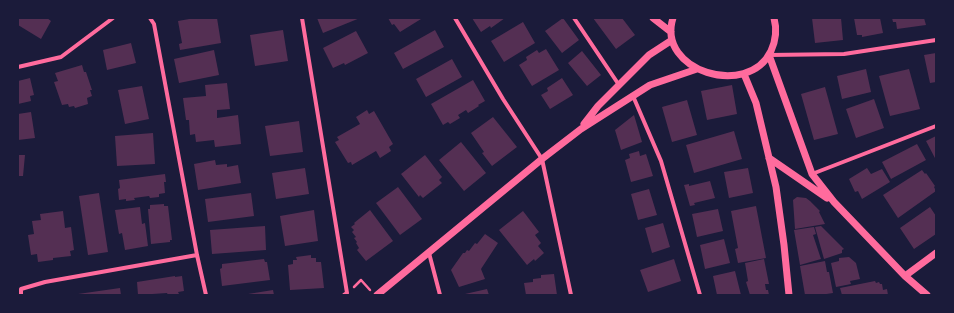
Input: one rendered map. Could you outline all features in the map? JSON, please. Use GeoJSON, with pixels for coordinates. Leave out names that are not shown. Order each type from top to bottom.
{"type":"FeatureCollection","features":[{"type":"Feature","properties":{"kind":"street"},"geometry":{"type":"LineString","coordinates":[[18,67],[61,57],[113,18]]}},
{"type":"Feature","properties":{"kind":"street"},"geometry":{"type":"LineString","coordinates":[[150,18],[154,24],[197,255],[206,295]]}},
{"type":"Feature","properties":{"kind":"street"},"geometry":{"type":"LineString","coordinates":[[302,18],[345,294]]}},
{"type":"Feature","properties":{"kind":"street"},"geometry":{"type":"LineString","coordinates":[[455,18],[503,99],[542,159],[571,295]]}},
{"type":"Feature","properties":{"kind":"street"},"geometry":{"type":"LineString","coordinates":[[574,18],[619,85]]}},
{"type":"Feature","properties":{"kind":"street"},"geometry":{"type":"LineString","coordinates":[[653,18],[671,32]]}},
{"type":"Feature","properties":{"kind":"street"},"geometry":{"type":"LineString","coordinates":[[673,18],[671,32],[672,40],[678,53],[689,64],[698,69],[716,75],[730,76],[744,74],[753,70],[769,55],[776,34],[775,20]]}},
{"type":"Feature","properties":{"kind":"street"},"geometry":{"type":"LineString","coordinates":[[581,129],[598,106],[648,55],[672,40]]}},
{"type":"Feature","properties":{"kind":"street"},"geometry":{"type":"LineString","coordinates":[[769,55],[844,54],[936,40]]}},
{"type":"Feature","properties":{"kind":"street"},"geometry":{"type":"LineString","coordinates":[[769,55],[812,174],[834,202],[906,276],[928,295]]}},
{"type":"Feature","properties":{"kind":"street"},"geometry":{"type":"LineString","coordinates":[[377,295],[542,159],[581,129],[650,85],[698,69]]}},
{"type":"Feature","properties":{"kind":"street"},"geometry":{"type":"LineString","coordinates":[[744,74],[756,103],[776,187],[790,295]]}},
{"type":"Feature","properties":{"kind":"street"},"geometry":{"type":"LineString","coordinates":[[632,96],[662,161],[700,295]]}},
{"type":"Feature","properties":{"kind":"street"},"geometry":{"type":"LineString","coordinates":[[812,174],[936,126]]}},
{"type":"Feature","properties":{"kind":"street"},"geometry":{"type":"LineString","coordinates":[[769,158],[834,202]]}},
{"type":"Feature","properties":{"kind":"street"},"geometry":{"type":"LineString","coordinates":[[429,253],[440,295]]}},
{"type":"Feature","properties":{"kind":"street"},"geometry":{"type":"LineString","coordinates":[[906,276],[936,254]]}},
{"type":"Feature","properties":{"kind":"street"},"geometry":{"type":"LineString","coordinates":[[21,295],[21,289],[45,282],[197,255]]}},
{"type":"Feature","properties":{"kind":"building"},"geometry":{"type":"Polygon","coordinates":[[[18,18],[47,18],[51,21],[41,39],[18,25],[18,18]]]}},
{"type":"Feature","properties":{"kind":"building"},"geometry":{"type":"Polygon","coordinates":[[[195,18],[217,18],[221,43],[180,50],[179,44],[182,43],[178,21],[195,18]]]}},
{"type":"Feature","properties":{"kind":"building"},"geometry":{"type":"Polygon","coordinates":[[[317,18],[360,18],[323,33],[317,18]]]}},
{"type":"Feature","properties":{"kind":"building"},"geometry":{"type":"Polygon","coordinates":[[[388,18],[421,19],[400,32],[394,24],[392,25],[388,18]]]}},
{"type":"Feature","properties":{"kind":"building"},"geometry":{"type":"Polygon","coordinates":[[[472,18],[505,18],[491,28],[490,26],[481,32],[472,18]]]}},
{"type":"Feature","properties":{"kind":"building"},"geometry":{"type":"Polygon","coordinates":[[[563,18],[579,40],[562,53],[545,31],[563,18]]]}},
{"type":"Feature","properties":{"kind":"building"},"geometry":{"type":"Polygon","coordinates":[[[593,18],[622,18],[635,35],[616,49],[593,18]]]}},
{"type":"Feature","properties":{"kind":"building"},"geometry":{"type":"Polygon","coordinates":[[[812,18],[841,18],[843,40],[815,43],[812,18]]]}},
{"type":"Feature","properties":{"kind":"building"},"geometry":{"type":"Polygon","coordinates":[[[854,18],[880,18],[883,33],[862,37],[862,35],[857,35],[854,18]]]}},
{"type":"Feature","properties":{"kind":"building"},"geometry":{"type":"Polygon","coordinates":[[[892,18],[924,18],[926,25],[897,29],[896,22],[893,22],[892,18]]]}},
{"type":"Feature","properties":{"kind":"building"},"geometry":{"type":"Polygon","coordinates":[[[523,22],[535,43],[504,62],[491,41],[523,22]]]}},
{"type":"Feature","properties":{"kind":"building"},"geometry":{"type":"Polygon","coordinates":[[[283,30],[288,61],[255,66],[250,35],[283,30]]]}},
{"type":"Feature","properties":{"kind":"building"},"geometry":{"type":"Polygon","coordinates":[[[435,30],[444,47],[403,69],[394,53],[435,30]]]}},
{"type":"Feature","properties":{"kind":"building"},"geometry":{"type":"Polygon","coordinates":[[[356,31],[368,53],[345,65],[344,63],[333,68],[323,48],[356,31]]]}},
{"type":"Feature","properties":{"kind":"building"},"geometry":{"type":"Polygon","coordinates":[[[131,43],[136,63],[107,70],[103,50],[131,43]]]}},
{"type":"Feature","properties":{"kind":"building"},"geometry":{"type":"Polygon","coordinates":[[[546,49],[559,70],[532,86],[519,65],[527,60],[526,57],[537,50],[539,53],[546,49]]]}},
{"type":"Feature","properties":{"kind":"building"},"geometry":{"type":"Polygon","coordinates":[[[214,50],[219,75],[179,83],[174,59],[214,50]]]}},
{"type":"Feature","properties":{"kind":"building"},"geometry":{"type":"Polygon","coordinates":[[[582,51],[601,75],[587,86],[568,63],[582,51]]]}},
{"type":"Feature","properties":{"kind":"building"},"geometry":{"type":"Polygon","coordinates":[[[936,53],[936,82],[930,83],[924,55],[936,53]]]}},
{"type":"Feature","properties":{"kind":"building"},"geometry":{"type":"Polygon","coordinates":[[[452,59],[462,77],[426,97],[416,79],[452,59]]]}},
{"type":"Feature","properties":{"kind":"building"},"geometry":{"type":"Polygon","coordinates":[[[82,65],[92,90],[90,90],[92,96],[87,98],[88,104],[75,108],[74,106],[69,107],[68,104],[62,105],[54,82],[58,81],[55,73],[82,65]]]}},
{"type":"Feature","properties":{"kind":"building"},"geometry":{"type":"Polygon","coordinates":[[[866,69],[871,92],[842,99],[837,76],[866,69]]]}},
{"type":"Feature","properties":{"kind":"building"},"geometry":{"type":"Polygon","coordinates":[[[909,69],[920,109],[890,116],[879,76],[909,69]]]}},
{"type":"Feature","properties":{"kind":"building"},"geometry":{"type":"Polygon","coordinates":[[[30,78],[34,95],[30,96],[31,101],[18,104],[18,81],[30,78]]]}},
{"type":"Feature","properties":{"kind":"building"},"geometry":{"type":"Polygon","coordinates":[[[562,78],[573,95],[550,109],[541,95],[548,91],[547,88],[562,78]]]}},
{"type":"Feature","properties":{"kind":"building"},"geometry":{"type":"Polygon","coordinates":[[[473,80],[485,101],[468,113],[466,110],[458,115],[460,118],[450,124],[448,122],[443,125],[431,104],[473,80]]]}},
{"type":"Feature","properties":{"kind":"building"},"geometry":{"type":"Polygon","coordinates":[[[227,83],[230,109],[217,110],[217,118],[238,115],[241,144],[215,147],[214,140],[196,142],[195,134],[190,135],[189,120],[186,120],[183,98],[206,96],[205,85],[227,83]]]}},
{"type":"Feature","properties":{"kind":"building"},"geometry":{"type":"Polygon","coordinates":[[[732,85],[737,114],[707,120],[701,91],[732,85]]]}},
{"type":"Feature","properties":{"kind":"building"},"geometry":{"type":"Polygon","coordinates":[[[142,86],[149,119],[125,124],[118,90],[142,86]]]}},
{"type":"Feature","properties":{"kind":"building"},"geometry":{"type":"Polygon","coordinates":[[[825,87],[838,134],[814,140],[801,94],[825,87]]]}},
{"type":"Feature","properties":{"kind":"building"},"geometry":{"type":"Polygon","coordinates":[[[874,99],[884,128],[856,138],[846,109],[874,99]]]}},
{"type":"Feature","properties":{"kind":"building"},"geometry":{"type":"Polygon","coordinates":[[[687,100],[697,135],[672,142],[662,107],[687,100]]]}},
{"type":"Feature","properties":{"kind":"building"},"geometry":{"type":"Polygon","coordinates":[[[367,110],[369,114],[374,111],[393,144],[389,147],[391,151],[380,158],[376,151],[352,165],[351,162],[348,163],[335,142],[339,140],[337,137],[360,124],[356,117],[367,110]]]}},
{"type":"Feature","properties":{"kind":"building"},"geometry":{"type":"Polygon","coordinates":[[[31,112],[35,138],[18,140],[18,114],[31,112]]]}},
{"type":"Feature","properties":{"kind":"building"},"geometry":{"type":"Polygon","coordinates":[[[634,115],[642,142],[621,150],[615,130],[634,115]]]}},
{"type":"Feature","properties":{"kind":"building"},"geometry":{"type":"Polygon","coordinates":[[[493,117],[517,147],[492,166],[482,153],[484,152],[471,133],[493,117]]]}},
{"type":"Feature","properties":{"kind":"building"},"geometry":{"type":"Polygon","coordinates":[[[299,121],[303,152],[270,156],[265,126],[299,121]]]}},
{"type":"Feature","properties":{"kind":"building"},"geometry":{"type":"Polygon","coordinates":[[[734,131],[742,159],[694,173],[686,145],[734,131]]]}},
{"type":"Feature","properties":{"kind":"building"},"geometry":{"type":"Polygon","coordinates":[[[153,133],[155,164],[117,166],[115,136],[153,133]]]}},
{"type":"Feature","properties":{"kind":"building"},"geometry":{"type":"Polygon","coordinates":[[[936,136],[936,160],[926,141],[936,136]]]}},
{"type":"Feature","properties":{"kind":"building"},"geometry":{"type":"Polygon","coordinates":[[[461,142],[486,173],[464,191],[439,160],[461,142]]]}},
{"type":"Feature","properties":{"kind":"building"},"geometry":{"type":"Polygon","coordinates":[[[917,144],[926,160],[891,179],[882,162],[917,144]]]}},
{"type":"Feature","properties":{"kind":"building"},"geometry":{"type":"Polygon","coordinates":[[[639,151],[640,156],[646,154],[653,176],[631,182],[625,160],[630,158],[629,154],[639,151]]]}},
{"type":"Feature","properties":{"kind":"building"},"geometry":{"type":"Polygon","coordinates":[[[18,155],[25,155],[23,176],[18,176],[18,155]]]}},
{"type":"Feature","properties":{"kind":"building"},"geometry":{"type":"Polygon","coordinates":[[[425,155],[442,177],[439,180],[442,183],[423,198],[420,195],[419,197],[401,174],[425,155]]]}},
{"type":"Feature","properties":{"kind":"building"},"geometry":{"type":"Polygon","coordinates":[[[215,160],[216,165],[227,164],[227,167],[238,165],[241,183],[198,190],[194,164],[215,160]]]}},
{"type":"Feature","properties":{"kind":"building"},"geometry":{"type":"Polygon","coordinates":[[[305,168],[309,194],[276,199],[272,173],[305,168]]]}},
{"type":"Feature","properties":{"kind":"building"},"geometry":{"type":"Polygon","coordinates":[[[748,168],[753,193],[729,198],[724,172],[748,168]]]}},
{"type":"Feature","properties":{"kind":"building"},"geometry":{"type":"Polygon","coordinates":[[[867,168],[871,174],[882,169],[890,182],[862,199],[858,191],[855,192],[849,179],[867,168]]]}},
{"type":"Feature","properties":{"kind":"building"},"geometry":{"type":"Polygon","coordinates":[[[922,170],[925,174],[926,173],[935,186],[936,191],[898,218],[883,195],[922,170]]]}},
{"type":"Feature","properties":{"kind":"building"},"geometry":{"type":"Polygon","coordinates":[[[165,174],[165,193],[159,194],[159,197],[150,198],[149,196],[134,198],[135,200],[119,200],[119,180],[165,174]]]}},
{"type":"Feature","properties":{"kind":"building"},"geometry":{"type":"Polygon","coordinates":[[[710,181],[715,198],[694,203],[695,205],[690,206],[684,185],[689,184],[689,186],[710,181]]]}},
{"type":"Feature","properties":{"kind":"building"},"geometry":{"type":"Polygon","coordinates":[[[398,187],[422,219],[400,235],[376,203],[398,187]]]}},
{"type":"Feature","properties":{"kind":"building"},"geometry":{"type":"Polygon","coordinates":[[[649,189],[657,215],[638,220],[631,194],[649,189]]]}},
{"type":"Feature","properties":{"kind":"building"},"geometry":{"type":"Polygon","coordinates":[[[99,193],[108,252],[88,255],[79,196],[99,193]]]}},
{"type":"Feature","properties":{"kind":"building"},"geometry":{"type":"Polygon","coordinates":[[[251,193],[254,216],[208,222],[205,199],[251,193]]]}},
{"type":"Feature","properties":{"kind":"building"},"geometry":{"type":"Polygon","coordinates":[[[797,197],[806,198],[810,201],[820,211],[819,212],[825,224],[795,229],[793,200],[797,197]]]}},
{"type":"Feature","properties":{"kind":"building"},"geometry":{"type":"Polygon","coordinates":[[[164,204],[164,206],[168,206],[172,240],[170,240],[170,242],[151,244],[148,209],[150,209],[150,205],[164,204]]]}},
{"type":"Feature","properties":{"kind":"building"},"geometry":{"type":"Polygon","coordinates":[[[756,206],[766,258],[738,263],[735,249],[738,248],[731,211],[756,206]]]}},
{"type":"Feature","properties":{"kind":"building"},"geometry":{"type":"Polygon","coordinates":[[[140,207],[142,224],[145,223],[148,246],[125,250],[122,233],[119,234],[115,210],[140,207]]]}},
{"type":"Feature","properties":{"kind":"building"},"geometry":{"type":"Polygon","coordinates":[[[930,207],[936,216],[936,234],[914,249],[900,228],[930,207]]]}},
{"type":"Feature","properties":{"kind":"building"},"geometry":{"type":"Polygon","coordinates":[[[718,209],[723,231],[697,237],[692,214],[718,209]]]}},
{"type":"Feature","properties":{"kind":"building"},"geometry":{"type":"Polygon","coordinates":[[[314,210],[318,241],[285,246],[280,216],[314,210]]]}},
{"type":"Feature","properties":{"kind":"building"},"geometry":{"type":"Polygon","coordinates":[[[370,210],[393,241],[366,261],[357,250],[359,248],[354,238],[356,237],[352,232],[354,230],[351,227],[370,210]]]}},
{"type":"Feature","properties":{"kind":"building"},"geometry":{"type":"Polygon","coordinates":[[[63,211],[65,228],[71,227],[74,250],[70,251],[71,256],[53,258],[53,260],[38,262],[37,254],[31,255],[28,235],[34,234],[32,221],[41,220],[40,214],[63,211]]]}},
{"type":"Feature","properties":{"kind":"building"},"geometry":{"type":"Polygon","coordinates":[[[523,211],[539,232],[535,235],[541,243],[538,246],[544,253],[535,261],[534,259],[527,265],[499,230],[523,211]]]}},
{"type":"Feature","properties":{"kind":"building"},"geometry":{"type":"Polygon","coordinates":[[[663,223],[670,247],[652,253],[645,228],[663,223]]]}},
{"type":"Feature","properties":{"kind":"building"},"geometry":{"type":"Polygon","coordinates":[[[265,226],[266,250],[212,254],[210,230],[265,226]]]}},
{"type":"Feature","properties":{"kind":"building"},"geometry":{"type":"Polygon","coordinates":[[[821,226],[844,249],[842,250],[842,253],[824,259],[815,227],[821,226]]]}},
{"type":"Feature","properties":{"kind":"building"},"geometry":{"type":"Polygon","coordinates":[[[814,227],[816,234],[813,235],[821,259],[800,265],[794,230],[814,227]]]}},
{"type":"Feature","properties":{"kind":"building"},"geometry":{"type":"Polygon","coordinates":[[[485,234],[498,243],[481,269],[485,279],[459,287],[451,270],[463,253],[467,250],[469,251],[485,234]]]}},
{"type":"Feature","properties":{"kind":"building"},"geometry":{"type":"Polygon","coordinates":[[[724,239],[730,263],[705,269],[700,245],[724,239]]]}},
{"type":"Feature","properties":{"kind":"building"},"geometry":{"type":"Polygon","coordinates":[[[311,255],[311,258],[316,258],[316,262],[321,262],[324,288],[290,290],[288,265],[293,264],[293,260],[297,260],[296,257],[311,255]]]}},
{"type":"Feature","properties":{"kind":"building"},"geometry":{"type":"Polygon","coordinates":[[[849,257],[856,263],[860,279],[850,281],[851,284],[836,287],[831,263],[839,261],[839,258],[849,257]]]}},
{"type":"Feature","properties":{"kind":"building"},"geometry":{"type":"Polygon","coordinates":[[[264,259],[265,262],[267,262],[270,280],[222,286],[220,269],[222,268],[222,264],[264,259]]]}},
{"type":"Feature","properties":{"kind":"building"},"geometry":{"type":"Polygon","coordinates":[[[674,259],[681,281],[648,292],[640,270],[674,259]]]}},
{"type":"Feature","properties":{"kind":"building"},"geometry":{"type":"Polygon","coordinates":[[[764,259],[769,284],[765,284],[769,295],[750,295],[746,282],[748,281],[745,263],[764,259]]]}},
{"type":"Feature","properties":{"kind":"building"},"geometry":{"type":"Polygon","coordinates":[[[825,261],[827,272],[829,272],[833,293],[805,295],[800,266],[825,261]]]}},
{"type":"Feature","properties":{"kind":"building"},"geometry":{"type":"Polygon","coordinates":[[[735,271],[741,295],[717,295],[713,276],[735,271]]]}},
{"type":"Feature","properties":{"kind":"building"},"geometry":{"type":"Polygon","coordinates":[[[554,274],[557,295],[526,295],[524,283],[533,282],[533,279],[541,278],[541,275],[554,274]]]}},
{"type":"Feature","properties":{"kind":"building"},"geometry":{"type":"Polygon","coordinates":[[[182,276],[184,291],[178,292],[179,294],[168,295],[167,293],[138,295],[137,282],[182,276]]]}},
{"type":"Feature","properties":{"kind":"building"},"geometry":{"type":"Polygon","coordinates":[[[875,281],[876,283],[879,282],[882,284],[883,290],[887,289],[888,295],[842,295],[840,288],[875,281]]]}},
{"type":"Feature","properties":{"kind":"building"},"geometry":{"type":"Polygon","coordinates":[[[120,288],[121,295],[78,295],[78,294],[120,288]]]}},
{"type":"Feature","properties":{"kind":"building"},"geometry":{"type":"Polygon","coordinates":[[[487,289],[489,295],[465,295],[465,294],[487,289]]]}},
{"type":"Feature","properties":{"kind":"building"},"geometry":{"type":"Polygon","coordinates":[[[273,290],[274,295],[248,295],[248,294],[273,290]]]}}]}
